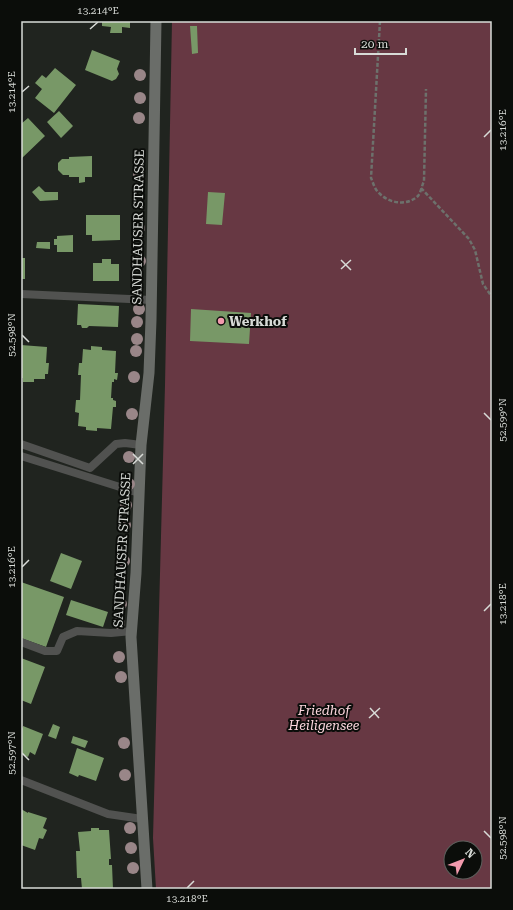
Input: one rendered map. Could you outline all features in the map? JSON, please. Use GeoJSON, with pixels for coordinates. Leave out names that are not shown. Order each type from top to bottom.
{"type":"FeatureCollection","features":[{"type":"Feature","properties":{"kind":"main road","name":"SANDHAUSER STRASSE"},"geometry":{"type":"LineString","coordinates":[[147,889],[132,632],[142,445],[149,373],[156,21]]}},
{"type":"Feature","properties":{"kind":"lane"},"geometry":{"type":"LineString","coordinates":[[21,294],[151,300]]}},
{"type":"Feature","properties":{"kind":"lane"},"geometry":{"type":"LineString","coordinates":[[21,444],[90,468],[116,444],[125,443],[142,445]]}},
{"type":"Feature","properties":{"kind":"lane"},"geometry":{"type":"LineString","coordinates":[[21,456],[139,493]]}},
{"type":"Feature","properties":{"kind":"lane"},"geometry":{"type":"LineString","coordinates":[[21,642],[45,651],[57,651],[64,637],[77,631],[111,634],[132,632]]}},
{"type":"Feature","properties":{"kind":"lane"},"geometry":{"type":"LineString","coordinates":[[21,780],[108,814],[142,819]]}},
{"type":"Feature","properties":{"kind":"path"},"geometry":{"type":"LineString","coordinates":[[380,21],[371,178],[376,191],[386,200],[408,202],[418,195],[424,181],[426,89]]}},
{"type":"Feature","properties":{"kind":"path"},"geometry":{"type":"LineString","coordinates":[[421,188],[469,239],[475,250],[483,284],[492,297]]}},
{"type":"Feature","properties":{"kind":"green space","name":"Friedhof Heiligensee"},"geometry":{"type":"Polygon","coordinates":[[[172,21],[492,21],[492,889],[156,889],[153,838],[165,385],[172,21]]]}},
{"type":"Feature","properties":{"kind":"building"},"geometry":{"type":"Polygon","coordinates":[[[102,21],[130,21],[130,28],[122,27],[122,33],[110,33],[111,27],[102,26],[102,21]]]}},
{"type":"Feature","properties":{"kind":"building"},"geometry":{"type":"Polygon","coordinates":[[[190,26],[197,26],[198,53],[192,54],[190,26]]]}},
{"type":"Feature","properties":{"kind":"building"},"geometry":{"type":"Polygon","coordinates":[[[92,50],[120,61],[117,69],[119,74],[116,79],[112,81],[85,70],[92,50]]]}},
{"type":"Feature","properties":{"kind":"building"},"geometry":{"type":"Polygon","coordinates":[[[55,68],[76,85],[54,113],[35,98],[42,89],[35,83],[42,75],[46,78],[55,68]]]}},
{"type":"Feature","properties":{"kind":"building"},"geometry":{"type":"Polygon","coordinates":[[[59,111],[73,126],[61,138],[47,122],[59,111]]]}},
{"type":"Feature","properties":{"kind":"building"},"geometry":{"type":"Polygon","coordinates":[[[28,118],[45,136],[21,159],[21,124],[28,118]]]}},
{"type":"Feature","properties":{"kind":"building"},"geometry":{"type":"Polygon","coordinates":[[[92,156],[92,177],[85,177],[85,182],[79,183],[79,177],[69,177],[69,175],[63,175],[58,170],[58,163],[62,159],[69,159],[69,157],[92,156]]]}},
{"type":"Feature","properties":{"kind":"building"},"geometry":{"type":"Polygon","coordinates":[[[39,186],[45,192],[58,192],[58,200],[40,201],[32,192],[39,186]]]}},
{"type":"Feature","properties":{"kind":"building"},"geometry":{"type":"Polygon","coordinates":[[[208,192],[225,193],[222,225],[206,224],[208,192]]]}},
{"type":"Feature","properties":{"kind":"building"},"geometry":{"type":"Polygon","coordinates":[[[86,215],[120,215],[120,240],[92,241],[92,235],[86,235],[86,215]]]}},
{"type":"Feature","properties":{"kind":"building"},"geometry":{"type":"Polygon","coordinates":[[[73,235],[73,252],[57,252],[57,245],[54,245],[54,239],[57,239],[57,236],[73,235]]]}},
{"type":"Feature","properties":{"kind":"building"},"geometry":{"type":"Polygon","coordinates":[[[37,242],[50,242],[50,249],[36,248],[37,242]]]}},
{"type":"Feature","properties":{"kind":"building"},"geometry":{"type":"Polygon","coordinates":[[[21,258],[25,258],[25,279],[21,279],[21,258]]]}},
{"type":"Feature","properties":{"kind":"building"},"geometry":{"type":"Polygon","coordinates":[[[102,259],[111,259],[111,264],[119,264],[119,281],[93,281],[93,263],[102,263],[102,259]]]}},
{"type":"Feature","properties":{"kind":"building"},"geometry":{"type":"Polygon","coordinates":[[[78,304],[119,306],[118,327],[89,326],[87,328],[82,328],[81,325],[77,325],[78,304]]]}},
{"type":"Feature","properties":{"kind":"building","name":"Werkhof"},"geometry":{"type":"Polygon","coordinates":[[[191,309],[251,313],[249,344],[190,341],[191,309]]]}},
{"type":"Feature","properties":{"kind":"building"},"geometry":{"type":"Polygon","coordinates":[[[21,345],[47,347],[46,363],[49,363],[48,374],[45,374],[45,379],[34,379],[34,382],[23,382],[23,378],[21,378],[21,345]]]}},
{"type":"Feature","properties":{"kind":"building"},"geometry":{"type":"Polygon","coordinates":[[[91,346],[102,347],[102,350],[116,351],[115,373],[118,373],[117,380],[114,379],[114,382],[112,382],[111,398],[116,401],[116,407],[113,407],[111,429],[97,428],[97,431],[86,430],[86,427],[78,426],[79,413],[75,412],[76,400],[80,400],[81,375],[78,375],[79,363],[82,363],[83,349],[91,350],[91,346]]]}},
{"type":"Feature","properties":{"kind":"building"},"geometry":{"type":"Polygon","coordinates":[[[61,553],[82,561],[71,589],[50,581],[61,553]]]}},
{"type":"Feature","properties":{"kind":"building"},"geometry":{"type":"Polygon","coordinates":[[[21,582],[64,597],[46,647],[21,638],[21,582]]]}},
{"type":"Feature","properties":{"kind":"building"},"geometry":{"type":"Polygon","coordinates":[[[71,600],[108,612],[103,627],[66,615],[71,600]]]}},
{"type":"Feature","properties":{"kind":"building"},"geometry":{"type":"Polygon","coordinates":[[[21,658],[45,667],[31,704],[21,700],[21,658]]]}},
{"type":"Feature","properties":{"kind":"building"},"geometry":{"type":"Polygon","coordinates":[[[53,724],[60,727],[56,739],[48,736],[53,724]]]}},
{"type":"Feature","properties":{"kind":"building"},"geometry":{"type":"Polygon","coordinates":[[[23,726],[43,734],[35,755],[30,752],[28,757],[21,754],[21,732],[23,726]]]}},
{"type":"Feature","properties":{"kind":"building"},"geometry":{"type":"Polygon","coordinates":[[[73,736],[88,741],[85,748],[71,743],[73,736]]]}},
{"type":"Feature","properties":{"kind":"building"},"geometry":{"type":"Polygon","coordinates":[[[77,748],[104,758],[96,781],[79,775],[78,777],[69,773],[77,748]]]}},
{"type":"Feature","properties":{"kind":"building"},"geometry":{"type":"Polygon","coordinates":[[[21,809],[28,813],[47,818],[43,828],[47,830],[43,839],[39,838],[35,850],[21,845],[21,809]]]}},
{"type":"Feature","properties":{"kind":"building"},"geometry":{"type":"Polygon","coordinates":[[[91,828],[109,830],[111,859],[109,859],[109,865],[112,865],[113,889],[82,889],[81,878],[77,878],[76,851],[80,851],[78,832],[91,831],[91,828]]]}},
{"type":"Feature","properties":{"kind":"place","name":"Werkhof"},"geometry":{"type":"Point","coordinates":[221,321]}}]}
